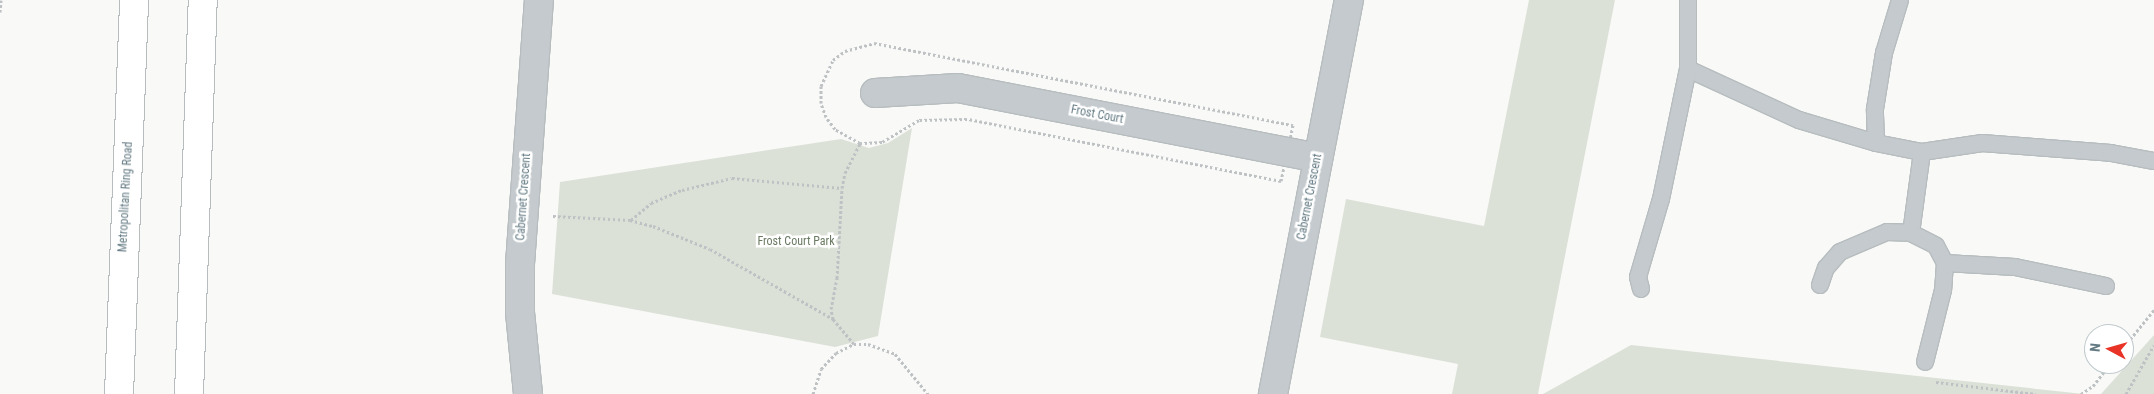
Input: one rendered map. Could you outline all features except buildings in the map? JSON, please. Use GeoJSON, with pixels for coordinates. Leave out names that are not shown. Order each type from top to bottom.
{"type":"FeatureCollection","features":[{"type":"Feature","properties":{"kind":"highway","name":"Metropolitan Ring Road"},"geometry":{"type":"LineString","coordinates":[[119,394],[134,0]]}},
{"type":"Feature","properties":{"kind":"highway"},"geometry":{"type":"LineString","coordinates":[[189,394],[203,0]]}},
{"type":"Feature","properties":{"kind":"street","name":"Cabernet Crescent"},"geometry":{"type":"LineString","coordinates":[[528,394],[520,312],[520,254],[539,0]]}},
{"type":"Feature","properties":{"kind":"street","name":"Cabernet Crescent"},"geometry":{"type":"LineString","coordinates":[[1272,394],[1349,0]]}},
{"type":"Feature","properties":{"kind":"street","name":"Frost Court"},"geometry":{"type":"LineString","coordinates":[[875,93],[958,88],[1318,158]]}},
{"type":"Feature","properties":{"kind":"lane"},"geometry":{"type":"LineString","coordinates":[[1641,288],[1638,277],[1661,200],[1688,69],[1688,0]]}},
{"type":"Feature","properties":{"kind":"lane"},"geometry":{"type":"LineString","coordinates":[[1876,143],[1876,109],[1884,54],[1900,0]]}},
{"type":"Feature","properties":{"kind":"lane"},"geometry":{"type":"LineString","coordinates":[[1688,69],[1799,120],[1876,143],[1922,152],[1982,143],[2111,153],[2154,161]]}},
{"type":"Feature","properties":{"kind":"lane"},"geometry":{"type":"LineString","coordinates":[[1911,233],[1922,152]]}},
{"type":"Feature","properties":{"kind":"lane"},"geometry":{"type":"LineString","coordinates":[[1820,285],[1826,268],[1840,252],[1887,232],[1911,233],[1936,246],[1945,263],[1943,290],[1924,362]]}},
{"type":"Feature","properties":{"kind":"lane"},"geometry":{"type":"LineString","coordinates":[[1945,263],[2015,267],[2106,286]]}},
{"type":"Feature","properties":{"kind":"path"},"geometry":{"type":"LineString","coordinates":[[0,12],[1,0]]}},
{"type":"Feature","properties":{"kind":"path"},"geometry":{"type":"LineString","coordinates":[[833,319],[831,309],[838,270],[842,188],[845,173],[860,142]]}},
{"type":"Feature","properties":{"kind":"path"},"geometry":{"type":"LineString","coordinates":[[630,220],[651,203],[682,190],[732,178],[842,188]]}},
{"type":"Feature","properties":{"kind":"path"},"geometry":{"type":"LineString","coordinates":[[554,216],[630,220],[710,249],[833,319],[854,344]]}},
{"type":"Feature","properties":{"kind":"path"},"geometry":{"type":"LineString","coordinates":[[2134,334],[2154,310]]}},
{"type":"Feature","properties":{"kind":"path"},"geometry":{"type":"LineString","coordinates":[[813,394],[821,369],[836,353],[854,344],[868,344],[895,354],[928,394]]}},
{"type":"Feature","properties":{"kind":"path"},"geometry":{"type":"LineString","coordinates":[[2126,394],[2154,345]]}},
{"type":"Feature","properties":{"kind":"path"},"geometry":{"type":"LineString","coordinates":[[1924,362],[1930,381],[2035,394]]}},
{"type":"Feature","properties":{"kind":"path"},"geometry":{"type":"LineString","coordinates":[[2081,394],[2092,386],[2102,374]]}},
{"type":"Feature","properties":{"kind":"green space"},"geometry":{"type":"Polygon","coordinates":[[[1529,0],[1615,0],[1538,394],[1452,394],[1458,364],[1320,337],[1346,199],[1484,226],[1529,0]]]}},
{"type":"Feature","properties":{"kind":"green space","name":"Frost Court Park"},"geometry":{"type":"Polygon","coordinates":[[[912,128],[878,336],[835,347],[552,294],[560,182],[841,139],[869,148],[888,143],[912,128]]]}},
{"type":"Feature","properties":{"kind":"green space"},"geometry":{"type":"Polygon","coordinates":[[[2154,335],[2154,394],[2101,394],[2119,374],[2134,374],[2134,357],[2154,335]]]}},
{"type":"Feature","properties":{"kind":"green space"},"geometry":{"type":"Polygon","coordinates":[[[1631,345],[2084,394],[1543,394],[1631,345]]]}}]}
